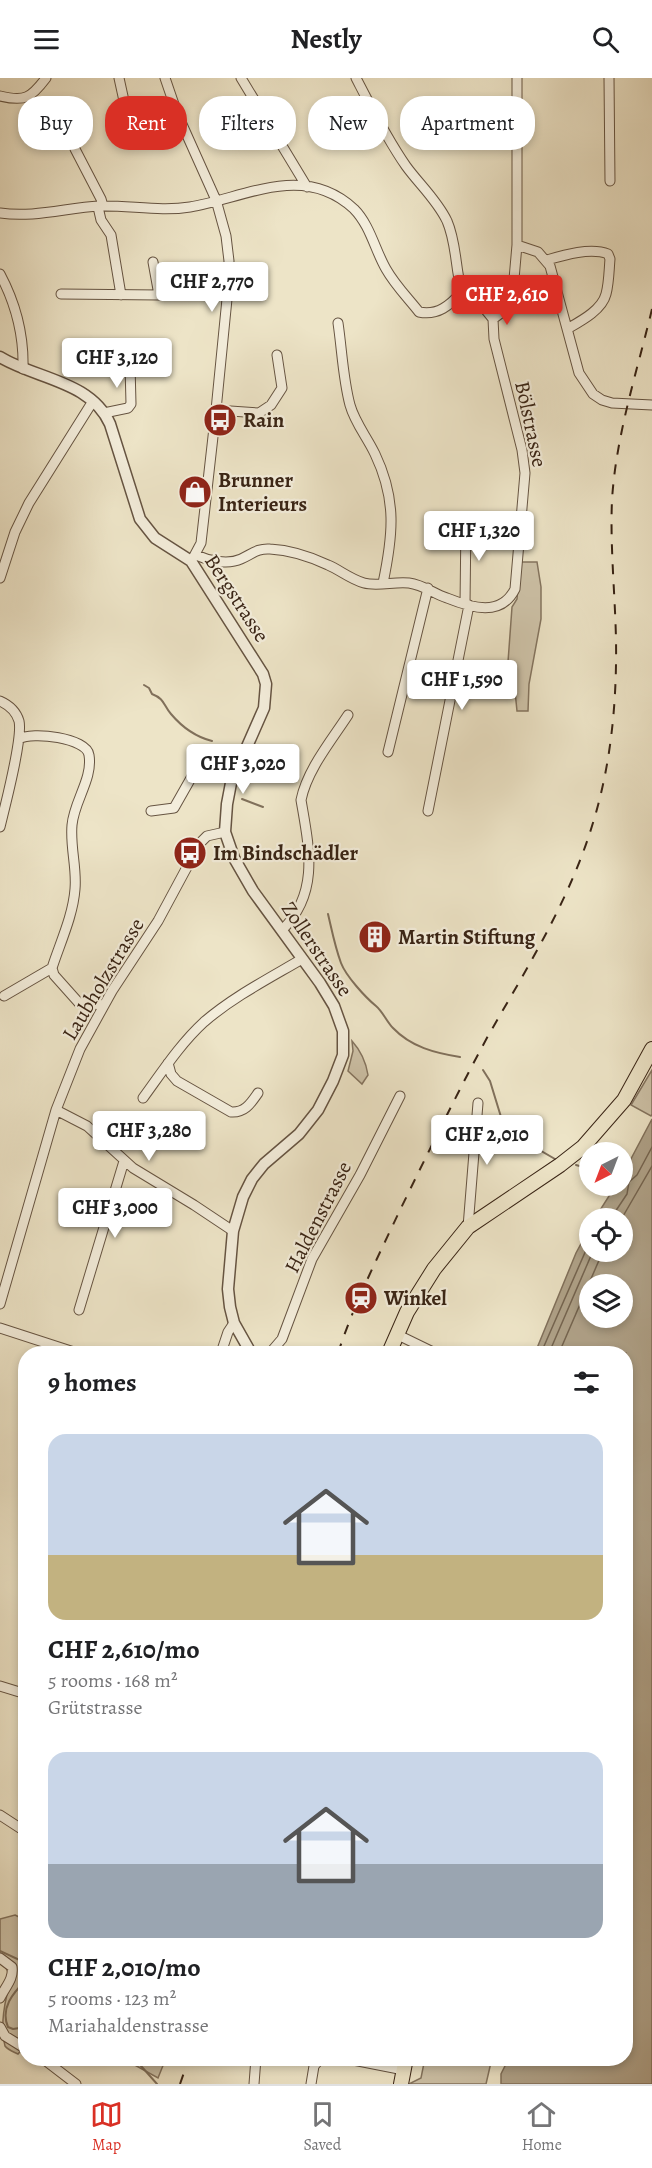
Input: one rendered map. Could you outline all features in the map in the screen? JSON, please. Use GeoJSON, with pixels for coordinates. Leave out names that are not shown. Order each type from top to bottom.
{"type":"FeatureCollection","features":[{"type":"Feature","properties":{"kind":"main road"},"geometry":{"type":"LineString","coordinates":[[392,1346],[396,1334],[434,1269],[468,1227],[583,1147],[624,1100],[652,1049]]}},
{"type":"Feature","properties":{"kind":"street"},"geometry":{"type":"LineString","coordinates":[[0,96],[15,100],[28,98],[46,78]]}},
{"type":"Feature","properties":{"kind":"street"},"geometry":{"type":"LineString","coordinates":[[119,78],[123,96]]}},
{"type":"Feature","properties":{"kind":"street"},"geometry":{"type":"LineString","coordinates":[[165,78],[177,113],[216,200],[226,236],[229,261],[201,543],[194,558]]}},
{"type":"Feature","properties":{"kind":"street"},"geometry":{"type":"LineString","coordinates":[[241,78],[307,187]]}},
{"type":"Feature","properties":{"kind":"street"},"geometry":{"type":"LineString","coordinates":[[356,78],[404,162],[419,185],[436,202],[446,220],[452,237],[462,292]]}},
{"type":"Feature","properties":{"kind":"street"},"geometry":{"type":"LineString","coordinates":[[462,292],[476,298],[493,319],[508,304],[513,293],[517,245],[517,78]]}},
{"type":"Feature","properties":{"kind":"street"},"geometry":{"type":"LineString","coordinates":[[609,78],[610,181]]}},
{"type":"Feature","properties":{"kind":"street"},"geometry":{"type":"LineString","coordinates":[[76,150],[101,199],[101,220],[111,235],[121,295]]}},
{"type":"Feature","properties":{"kind":"street"},"geometry":{"type":"LineString","coordinates":[[0,213],[16,216],[100,206],[164,209],[190,207],[257,189],[279,186],[307,187],[340,199],[355,210],[365,224],[387,272],[419,312],[435,314],[462,292]]}},
{"type":"Feature","properties":{"kind":"street"},"geometry":{"type":"LineString","coordinates":[[517,245],[538,252],[547,260],[554,274],[579,373],[593,394],[612,403],[652,405]]}},
{"type":"Feature","properties":{"kind":"street"},"geometry":{"type":"LineString","coordinates":[[547,260],[574,254],[602,252],[608,255],[610,260],[606,295],[598,307],[582,321],[567,329]]}},
{"type":"Feature","properties":{"kind":"street"},"geometry":{"type":"LineString","coordinates":[[61,294],[159,295],[153,262]]}},
{"type":"Feature","properties":{"kind":"street"},"geometry":{"type":"LineString","coordinates":[[0,274],[17,315],[23,347],[23,369]]}},
{"type":"Feature","properties":{"kind":"street","name":"Bölstrasse"},"geometry":{"type":"LineString","coordinates":[[194,558],[234,561],[260,549],[273,549],[327,564],[368,585],[410,583],[467,604],[491,608],[503,605],[510,599],[515,589],[525,473],[522,450],[494,339],[493,319]]}},
{"type":"Feature","properties":{"kind":"street"},"geometry":{"type":"LineString","coordinates":[[338,323],[350,406],[375,453],[388,484],[392,511],[389,556],[383,583]]}},
{"type":"Feature","properties":{"kind":"street"},"geometry":{"type":"LineString","coordinates":[[216,410],[259,413],[271,405],[282,388],[277,355]]}},
{"type":"Feature","properties":{"kind":"street","name":"Bergstrasse"},"geometry":{"type":"LineString","coordinates":[[0,357],[23,369],[79,391],[93,401],[110,424],[144,527],[155,538],[194,558],[255,660],[266,684],[264,708],[241,758]]}},
{"type":"Feature","properties":{"kind":"street"},"geometry":{"type":"LineString","coordinates":[[104,364],[145,366]]}},
{"type":"Feature","properties":{"kind":"street"},"geometry":{"type":"LineString","coordinates":[[104,413],[128,408],[131,404],[130,365]]}},
{"type":"Feature","properties":{"kind":"street"},"geometry":{"type":"LineString","coordinates":[[0,578],[15,532],[29,503],[93,401]]}},
{"type":"Feature","properties":{"kind":"street"},"geometry":{"type":"LineString","coordinates":[[428,811],[467,604],[466,521]]}},
{"type":"Feature","properties":{"kind":"street"},"geometry":{"type":"LineString","coordinates":[[388,752],[428,588]]}},
{"type":"Feature","properties":{"kind":"street"},"geometry":{"type":"LineString","coordinates":[[0,701],[14,711],[19,723],[20,739],[0,827]]}},
{"type":"Feature","properties":{"kind":"street"},"geometry":{"type":"LineString","coordinates":[[282,930],[290,922],[308,883],[310,867],[301,801],[303,792],[310,776],[348,715]]}},
{"type":"Feature","properties":{"kind":"street"},"geometry":{"type":"LineString","coordinates":[[20,739],[26,735],[58,738],[82,744],[88,749],[90,755],[88,772],[77,801],[72,825],[71,852],[75,887],[73,904],[52,968],[54,975],[80,1003],[104,1005]]}},
{"type":"Feature","properties":{"kind":"street"},"geometry":{"type":"LineString","coordinates":[[151,812],[173,810],[199,764],[216,759],[241,758]]}},
{"type":"Feature","properties":{"kind":"street","name":"Zollerstrasse"},"geometry":{"type":"LineString","coordinates":[[241,758],[229,794],[225,832],[234,858],[253,891],[334,1006],[343,1031],[343,1055],[318,1110],[299,1134],[264,1164],[252,1179],[243,1197],[233,1231],[228,1289],[234,1323],[247,1346]]}},
{"type":"Feature","properties":{"kind":"street","name":"Laubholzstrasse"},"geometry":{"type":"LineString","coordinates":[[0,1304],[56,1110],[80,1049],[104,1005],[158,921],[200,843],[207,836],[225,832]]}},
{"type":"Feature","properties":{"kind":"street"},"geometry":{"type":"LineString","coordinates":[[143,1098],[168,1063],[202,1024],[228,1003],[302,959]]}},
{"type":"Feature","properties":{"kind":"street"},"geometry":{"type":"LineString","coordinates":[[4,996],[52,968]]}},
{"type":"Feature","properties":{"kind":"street"},"geometry":{"type":"LineString","coordinates":[[168,1063],[171,1074],[177,1080],[231,1112],[239,1113],[247,1108],[258,1093]]}},
{"type":"Feature","properties":{"kind":"street","name":"Haldenstrasse"},"geometry":{"type":"LineString","coordinates":[[276,1346],[282,1339],[312,1259],[360,1175],[400,1096]]}},
{"type":"Feature","properties":{"kind":"street"},"geometry":{"type":"LineString","coordinates":[[468,1227],[478,1103]]}},
{"type":"Feature","properties":{"kind":"street"},"geometry":{"type":"LineString","coordinates":[[56,1110],[87,1126],[133,1168],[194,1204],[233,1231]]}},
{"type":"Feature","properties":{"kind":"street"},"geometry":{"type":"LineString","coordinates":[[79,1310],[124,1161]]}},
{"type":"Feature","properties":{"kind":"street"},"geometry":{"type":"LineString","coordinates":[[223,1346],[234,1323]]}},
{"type":"Feature","properties":{"kind":"street"},"geometry":{"type":"LineString","coordinates":[[0,1328],[55,1346]]}},
{"type":"Feature","properties":{"kind":"street"},"geometry":{"type":"LineString","coordinates":[[396,1334],[421,1346]]}},
{"type":"Feature","properties":{"kind":"street"},"geometry":{"type":"LineString","coordinates":[[0,1686],[18,1692]]}},
{"type":"Feature","properties":{"kind":"street"},"geometry":{"type":"LineString","coordinates":[[0,1815],[18,1827]]}},
{"type":"Feature","properties":{"kind":"street"},"geometry":{"type":"LineString","coordinates":[[0,1958],[12,1967],[13,1971],[11,1980],[0,1998]]}},
{"type":"Feature","properties":{"kind":"street"},"geometry":{"type":"LineString","coordinates":[[0,2027],[5,2036],[18,2044]]}},
{"type":"Feature","properties":{"kind":"street"},"geometry":{"type":"LineString","coordinates":[[52,2066],[76,2084]]}},
{"type":"Feature","properties":{"kind":"street"},"geometry":{"type":"LineString","coordinates":[[254,2084],[255,2066]]}},
{"type":"Feature","properties":{"kind":"street"},"geometry":{"type":"LineString","coordinates":[[311,2084],[314,2066]]}},
{"type":"Feature","properties":{"kind":"street"},"geometry":{"type":"LineString","coordinates":[[380,2066],[403,2071]]}},
{"type":"Feature","properties":{"kind":"shaded area"},"geometry":{"type":"Polygon","coordinates":[[[520,562],[537,562],[541,587],[541,619],[529,684],[528,711],[517,711],[514,681],[508,662],[512,607],[517,599],[520,562]]]}},
{"type":"Feature","properties":{"kind":"shaded area"},"geometry":{"type":"Polygon","coordinates":[[[352,1041],[367,1070],[368,1075],[362,1084],[348,1071],[353,1051],[352,1041]]]}},
{"type":"Feature","properties":{"kind":"shaded area"},"geometry":{"type":"Polygon","coordinates":[[[652,1070],[652,1114],[651,1116],[631,1105],[652,1070]]]}},
{"type":"Feature","properties":{"kind":"shaded area"},"geometry":{"type":"Polygon","coordinates":[[[15,1915],[18,1916],[18,2054],[5,2046],[4,2013],[12,1980],[0,1956],[0,1919],[15,1915]]]}},
{"type":"Feature","properties":{"kind":"shaded area"},"geometry":{"type":"Polygon","coordinates":[[[136,2066],[163,2066],[158,2078],[136,2066]]]}},
{"type":"Feature","properties":{"kind":"shaded area"},"geometry":{"type":"Polygon","coordinates":[[[423,2066],[490,2066],[486,2084],[409,2084],[421,2078],[423,2066]]]}},
{"type":"Feature","properties":{"kind":"water"},"geometry":{"type":"Polygon","coordinates":[[[652,1119],[652,2084],[501,2084],[501,2074],[505,2066],[633,2066],[633,1346],[538,1346],[579,1247],[579,1262],[633,1262],[633,1208],[601,1208],[609,1196],[633,1196],[633,1155],[652,1119]]]}},
{"type":"Feature","properties":{"kind":"waterway"},"geometry":{"type":"LineString","coordinates":[[144,685],[162,700],[171,714],[185,727],[200,737],[212,741]]}},
{"type":"Feature","properties":{"kind":"waterway"},"geometry":{"type":"LineString","coordinates":[[242,799],[263,807]]}},
{"type":"Feature","properties":{"kind":"waterway"},"geometry":{"type":"LineString","coordinates":[[328,914],[343,968],[393,1028],[400,1035],[424,1048],[460,1057]]}},
{"type":"Feature","properties":{"kind":"waterway"},"geometry":{"type":"LineString","coordinates":[[483,1070],[490,1081],[505,1130],[555,1159]]}},
{"type":"Feature","properties":{"kind":"waterway"},"geometry":{"type":"LineString","coordinates":[[0,1951],[18,1959]]}},
{"type":"Feature","properties":{"kind":"waterway"},"geometry":{"type":"LineString","coordinates":[[18,1989],[9,2001],[6,2013],[8,2027],[18,2028]]}},
{"type":"Feature","properties":{"kind":"waterway"},"geometry":{"type":"LineString","coordinates":[[141,2066],[157,2084]]}},
{"type":"Feature","properties":{"kind":"railway"},"geometry":{"type":"LineString","coordinates":[[340,1346],[359,1299],[443,1122],[572,881],[599,803],[612,734],[614,710],[616,639],[612,552],[614,476],[622,428],[652,309]]}},
{"type":"Feature","properties":{"kind":"railway"},"geometry":{"type":"LineString","coordinates":[[180,2084],[186,2066]]}},
{"type":"Feature","properties":{"kind":"place","name":"Rain"},"geometry":{"type":"Point","coordinates":[220,420]}},
{"type":"Feature","properties":{"kind":"place","name":"Brunner Interieurs"},"geometry":{"type":"Point","coordinates":[195,492]}},
{"type":"Feature","properties":{"kind":"place","name":"Im Bindschädler"},"geometry":{"type":"Point","coordinates":[190,853]}},
{"type":"Feature","properties":{"kind":"place","name":"Martin Stiftung"},"geometry":{"type":"Point","coordinates":[375,937]}},
{"type":"Feature","properties":{"kind":"place","name":"Winkel"},"geometry":{"type":"Point","coordinates":[361,1298]}}]}
